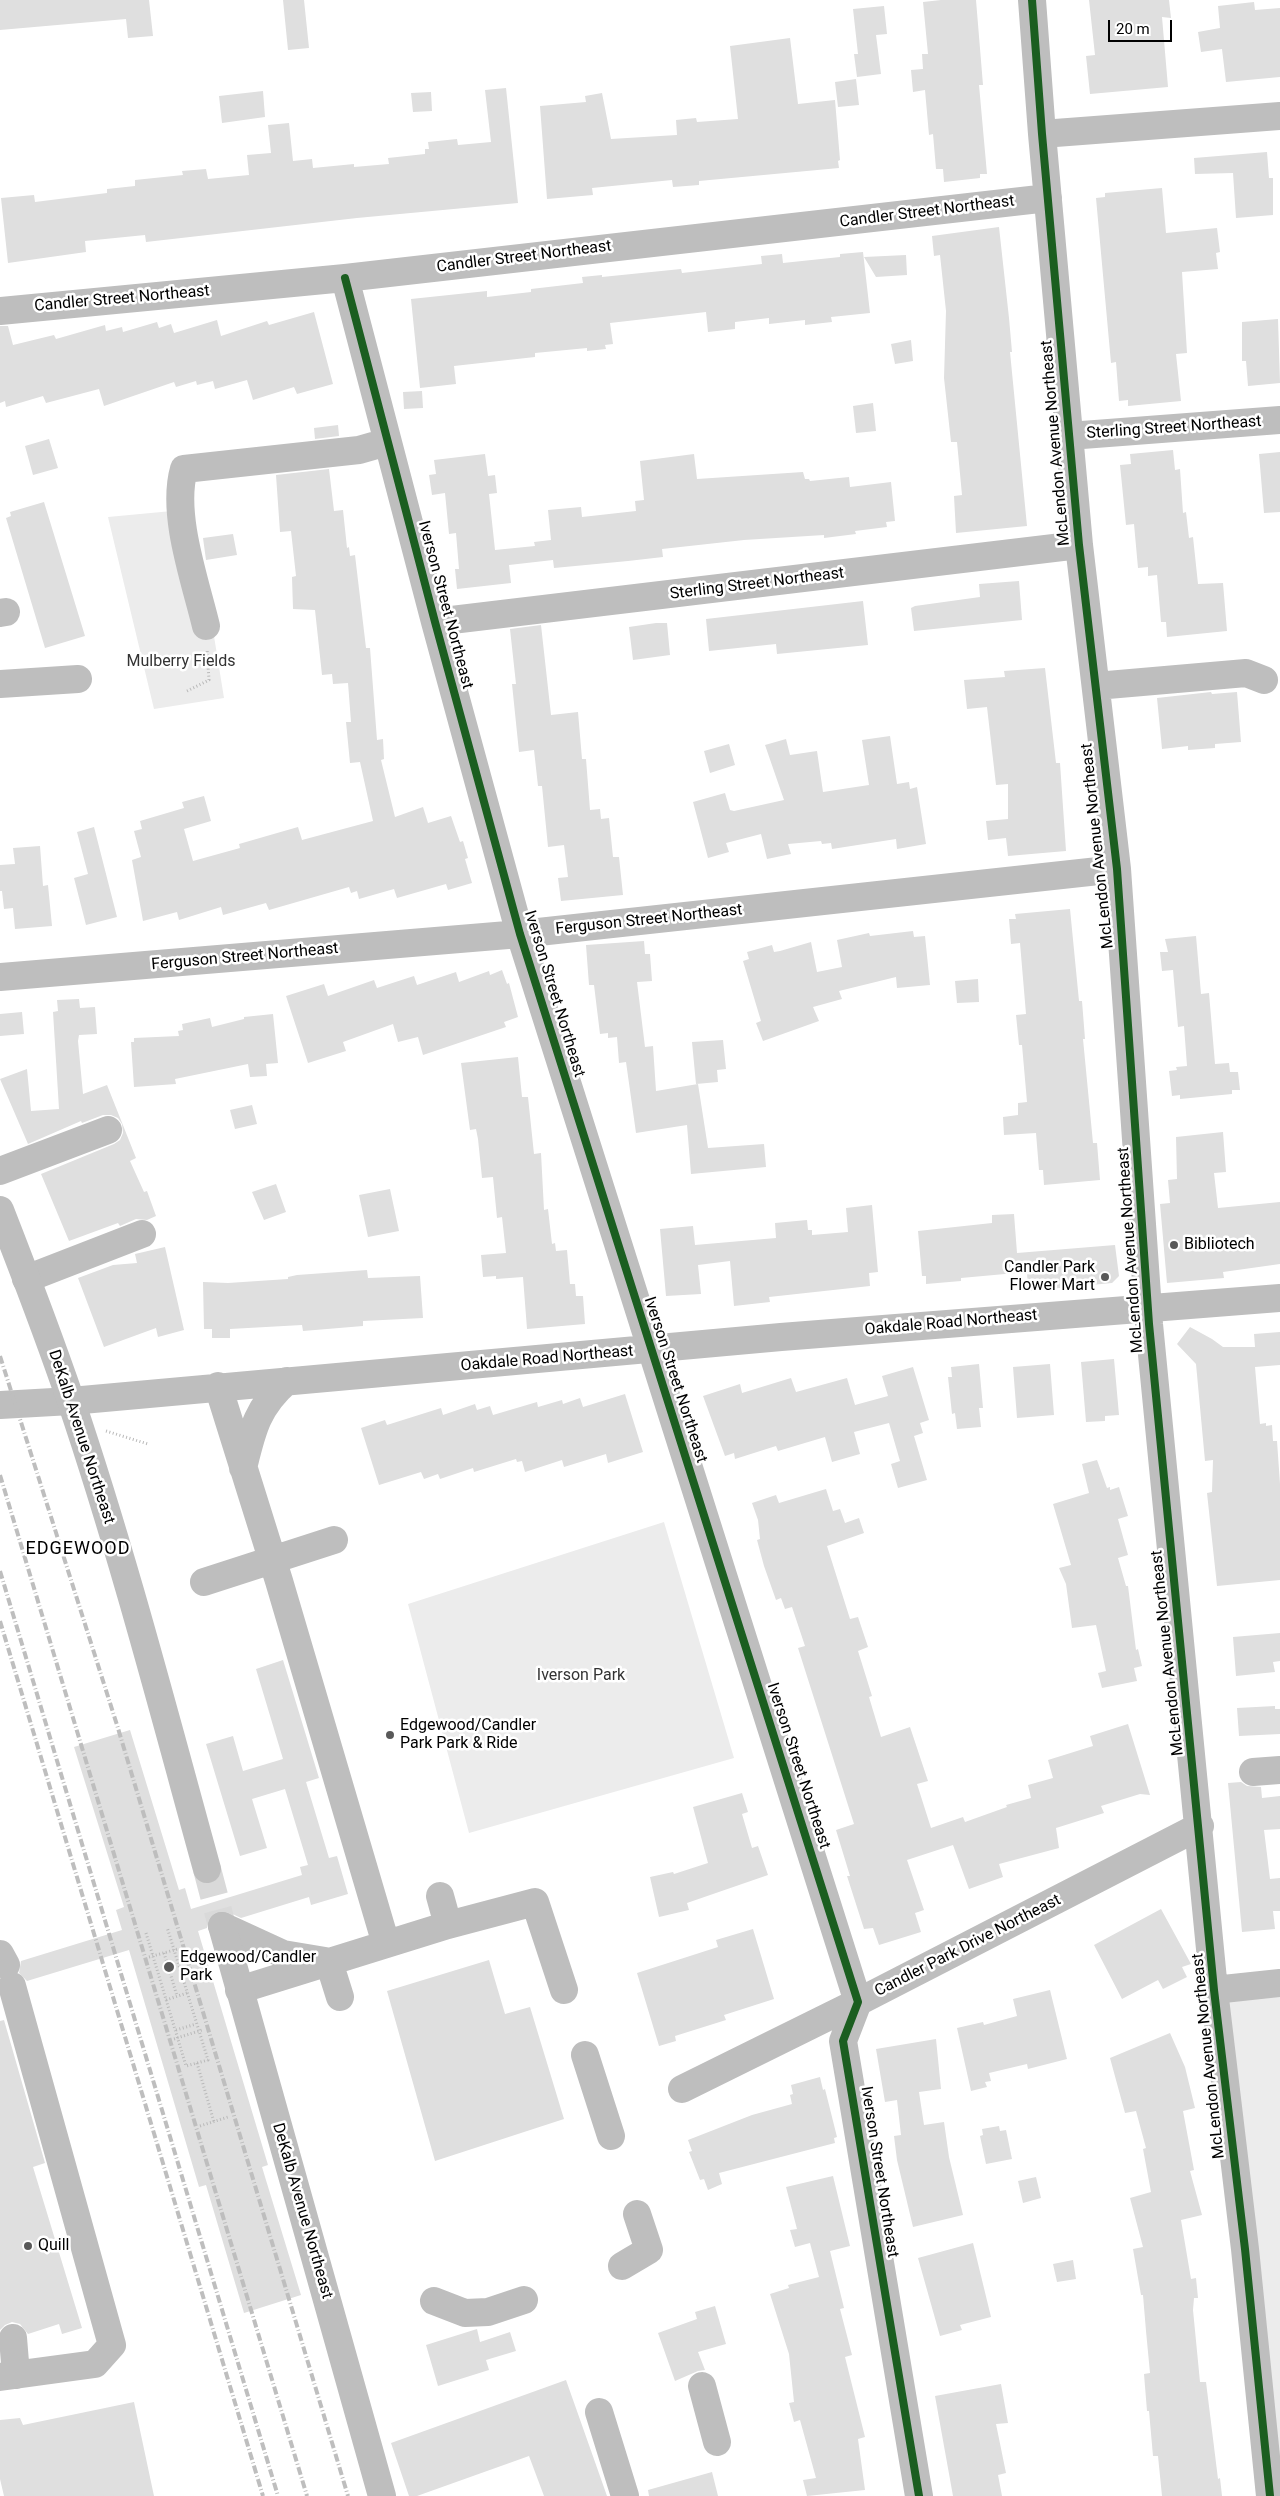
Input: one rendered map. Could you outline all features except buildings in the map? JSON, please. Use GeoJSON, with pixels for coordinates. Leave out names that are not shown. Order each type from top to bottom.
{"type":"FeatureCollection","features":[{"type":"Feature","properties":{"kind":"street","name":"McLendon Avenue Northeast"},"geometry":{"type":"LineString","coordinates":[[1032,0],[1042,134],[1079,545],[1117,869],[1148,1309],[1200,1826],[1214,1990],[1245,2248],[1270,2496]]}},
{"type":"Feature","properties":{"kind":"street"},"geometry":{"type":"LineString","coordinates":[[1042,134],[1280,116]]}},
{"type":"Feature","properties":{"kind":"street","name":"Candler Street Northeast"},"geometry":{"type":"LineString","coordinates":[[0,311],[345,278],[1048,198]]}},
{"type":"Feature","properties":{"kind":"street","name":"Iverson Street Northeast"},"geometry":{"type":"LineString","coordinates":[[345,278],[435,622],[520,934],[858,2002],[843,2041],[919,2496]]}},
{"type":"Feature","properties":{"kind":"street","name":"Sterling Street Northeast"},"geometry":{"type":"LineString","coordinates":[[1069,436],[1280,420]]}},
{"type":"Feature","properties":{"kind":"street"},"geometry":{"type":"LineString","coordinates":[[206,626],[179,508],[180,485],[184,469],[359,450],[387,442]]}},
{"type":"Feature","properties":{"kind":"street","name":"Sterling Street Northeast"},"geometry":{"type":"LineString","coordinates":[[435,622],[1079,545]]}},
{"type":"Feature","properties":{"kind":"street"},"geometry":{"type":"LineString","coordinates":[[1096,686],[1246,673],[1264,680]]}},
{"type":"Feature","properties":{"kind":"street"},"geometry":{"type":"LineString","coordinates":[[0,684],[78,679]]}},
{"type":"Feature","properties":{"kind":"street","name":"Ferguson Street Northeast"},"geometry":{"type":"LineString","coordinates":[[0,977],[520,934],[1117,869]]}},
{"type":"Feature","properties":{"kind":"street"},"geometry":{"type":"LineString","coordinates":[[0,1171],[108,1130]]}},
{"type":"Feature","properties":{"kind":"street","name":"DeKalb Avenue Northeast"},"geometry":{"type":"LineString","coordinates":[[0,1210],[71,1401],[144,1642],[207,1869]]}},
{"type":"Feature","properties":{"kind":"street"},"geometry":{"type":"LineString","coordinates":[[26,1279],[142,1234]]}},
{"type":"Feature","properties":{"kind":"street","name":"Oakdale Road Northeast"},"geometry":{"type":"LineString","coordinates":[[12,1404],[71,1401],[218,1386],[651,1350],[781,1337],[1280,1298]]}},
{"type":"Feature","properties":{"kind":"street"},"geometry":{"type":"LineString","coordinates":[[243,1468],[253,1428],[261,1410],[287,1381]]}},
{"type":"Feature","properties":{"kind":"street"},"geometry":{"type":"LineString","coordinates":[[218,1386],[386,1944]]}},
{"type":"Feature","properties":{"kind":"street"},"geometry":{"type":"LineString","coordinates":[[204,1582],[272,1562],[301,1550],[334,1540]]}},
{"type":"Feature","properties":{"kind":"street"},"geometry":{"type":"LineString","coordinates":[[1253,1772],[1280,1770]]}},
{"type":"Feature","properties":{"kind":"street","name":"Candler Park Drive Northeast"},"geometry":{"type":"LineString","coordinates":[[682,2089],[858,2002],[1200,1826]]}},
{"type":"Feature","properties":{"kind":"street"},"geometry":{"type":"LineString","coordinates":[[440,1896],[448,1925]]}},
{"type":"Feature","properties":{"kind":"street"},"geometry":{"type":"LineString","coordinates":[[239,1990],[448,1925],[535,1902],[564,1990]]}},
{"type":"Feature","properties":{"kind":"street","name":"DeKalb Avenue Northeast"},"geometry":{"type":"LineString","coordinates":[[329,1962],[283,1954],[222,1926],[382,2496]]}},
{"type":"Feature","properties":{"kind":"street"},"geometry":{"type":"LineString","coordinates":[[329,1962],[340,1997]]}},
{"type":"Feature","properties":{"kind":"street"},"geometry":{"type":"LineString","coordinates":[[6,1968],[112,2345],[95,2364],[8,2376],[13,2338]]}},
{"type":"Feature","properties":{"kind":"street"},"geometry":{"type":"LineString","coordinates":[[1214,1990],[1280,1984]]}},
{"type":"Feature","properties":{"kind":"street"},"geometry":{"type":"LineString","coordinates":[[585,2054],[611,2136]]}},
{"type":"Feature","properties":{"kind":"street"},"geometry":{"type":"LineString","coordinates":[[622,2266],[648,2250],[637,2214]]}},
{"type":"Feature","properties":{"kind":"street"},"geometry":{"type":"LineString","coordinates":[[434,2301],[465,2313],[488,2312],[524,2300]]}},
{"type":"Feature","properties":{"kind":"street"},"geometry":{"type":"LineString","coordinates":[[702,2386],[717,2442]]}},
{"type":"Feature","properties":{"kind":"street"},"geometry":{"type":"LineString","coordinates":[[600,2412],[624,2496]]}},
{"type":"Feature","properties":{"kind":"path"},"geometry":{"type":"LineString","coordinates":[[187,690],[208,680],[206,626]]}},
{"type":"Feature","properties":{"kind":"path"},"geometry":{"type":"LineString","coordinates":[[106,1432],[148,1444]]}},
{"type":"Feature","properties":{"kind":"path"},"geometry":{"type":"LineString","coordinates":[[146,1933],[186,2066],[208,2060],[167,1927]]}},
{"type":"Feature","properties":{"kind":"path"},"geometry":{"type":"LineString","coordinates":[[149,1957],[178,1948]]}},
{"type":"Feature","properties":{"kind":"path"},"geometry":{"type":"LineString","coordinates":[[164,1953],[177,1996]]}},
{"type":"Feature","properties":{"kind":"path"},"geometry":{"type":"LineString","coordinates":[[166,2000],[187,1993]]}},
{"type":"Feature","properties":{"kind":"path"},"geometry":{"type":"LineString","coordinates":[[176,2030],[196,2024]]}},
{"type":"Feature","properties":{"kind":"path"},"geometry":{"type":"LineString","coordinates":[[186,2027],[189,2034]]}},
{"type":"Feature","properties":{"kind":"path"},"geometry":{"type":"LineString","coordinates":[[174,2039],[202,2030]]}},
{"type":"Feature","properties":{"kind":"path"},"geometry":{"type":"LineString","coordinates":[[197,2063],[214,2122]]}},
{"type":"Feature","properties":{"kind":"path"},"geometry":{"type":"LineString","coordinates":[[200,2126],[228,2117]]}},
{"type":"Feature","properties":{"kind":"green space","name":"Mulberry Fields"},"geometry":{"type":"Polygon","coordinates":[[[172,511],[213,630],[224,698],[154,709],[108,517],[172,511]]]}},
{"type":"Feature","properties":{"kind":"green space","name":"Iverson Park"},"geometry":{"type":"Polygon","coordinates":[[[664,1522],[734,1758],[469,1833],[408,1604],[664,1522]]]}},
{"type":"Feature","properties":{"kind":"green space"},"geometry":{"type":"Polygon","coordinates":[[[1280,1978],[1280,2496],[1222,1984],[1280,1978]]]}},
{"type":"Feature","properties":{"kind":"tunnel"},"geometry":{"type":"LineString","coordinates":[[207,1869],[222,1926]]}},
{"type":"Feature","properties":{"kind":"railway"},"geometry":{"type":"LineString","coordinates":[[0,1356],[117,1725],[348,2496]]}},
{"type":"Feature","properties":{"kind":"railway"},"geometry":{"type":"LineString","coordinates":[[0,1475],[307,2496]]}},
{"type":"Feature","properties":{"kind":"railway"},"geometry":{"type":"LineString","coordinates":[[0,1571],[278,2496]]}},
{"type":"Feature","properties":{"kind":"railway"},"geometry":{"type":"LineString","coordinates":[[0,1621],[263,2496]]}},
{"type":"Feature","properties":{"kind":"cycle path"},"geometry":{"type":"LineString","coordinates":[[1032,0],[1042,134],[1079,545],[1117,869],[1149,1324],[1214,1990],[1245,2249],[1270,2496]]}},
{"type":"Feature","properties":{"kind":"cycle path"},"geometry":{"type":"LineString","coordinates":[[345,278],[435,622],[520,934],[858,2002],[843,2041],[919,2496]]}},
{"type":"Feature","properties":{"kind":"place","name":"Bibliotech"},"geometry":{"type":"Point","coordinates":[1174,1245]}},
{"type":"Feature","properties":{"kind":"place","name":"Candler Park Flower Mart"},"geometry":{"type":"Point","coordinates":[1105,1277]}},
{"type":"Feature","properties":{"kind":"place","name":"Edgewood/Candler Park Park & Ride"},"geometry":{"type":"Point","coordinates":[390,1735]}},
{"type":"Feature","properties":{"kind":"place","name":"Edgewood/Candler Park"},"geometry":{"type":"Point","coordinates":[169,1967]}},
{"type":"Feature","properties":{"kind":"place","name":"Quill"},"geometry":{"type":"Point","coordinates":[28,2246]}},
{"type":"Feature","properties":{"kind":"district","name":"EDGEWOOD"},"geometry":{"type":"Point","coordinates":[78,1549]}}]}
